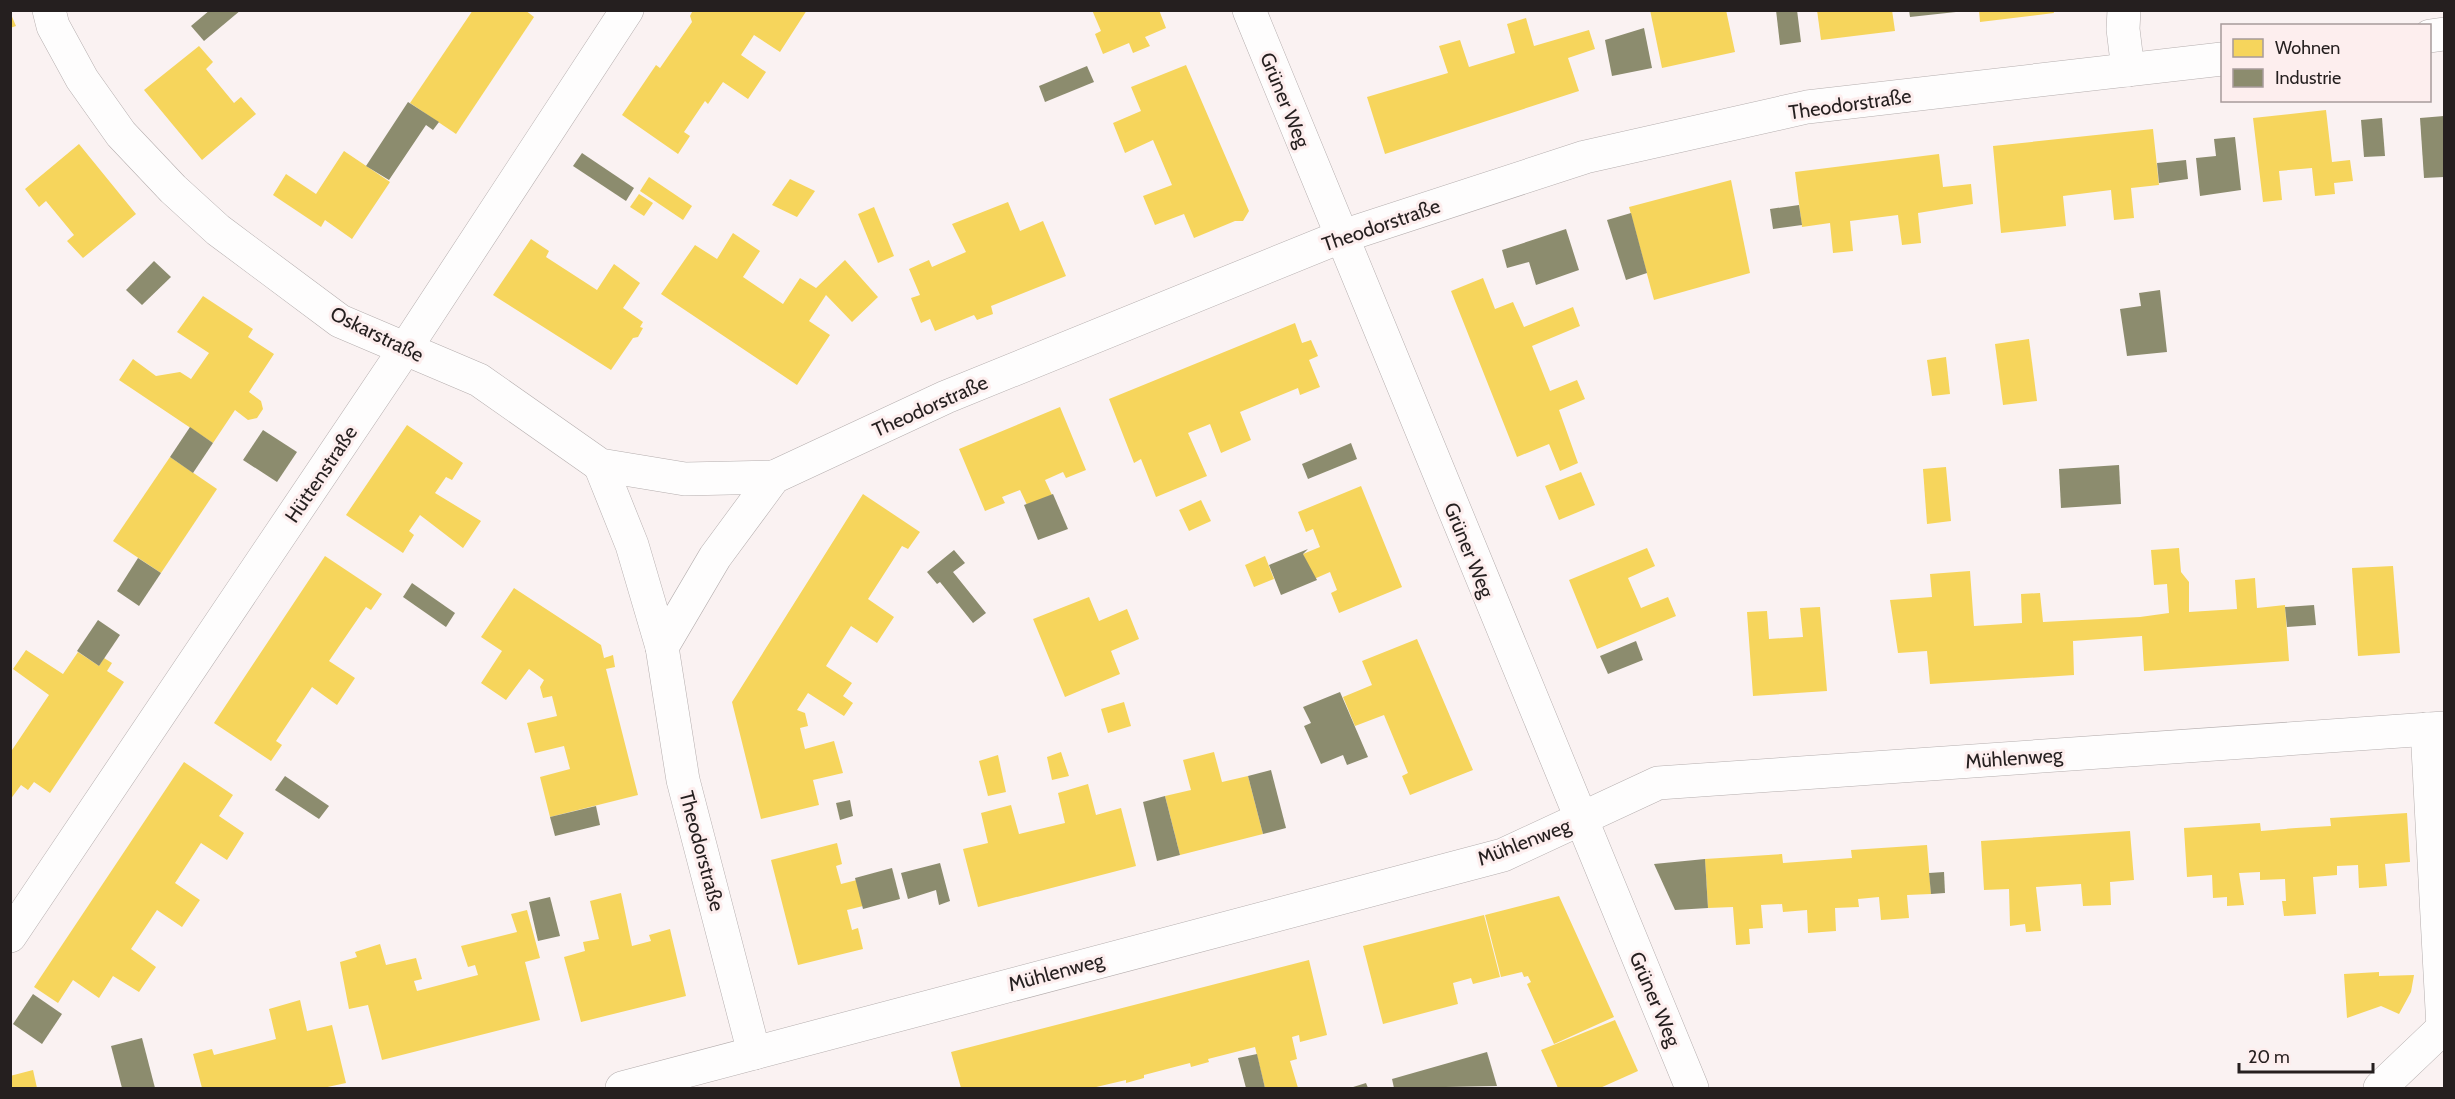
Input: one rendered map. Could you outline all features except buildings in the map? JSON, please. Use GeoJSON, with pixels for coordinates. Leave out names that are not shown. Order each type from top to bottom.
{"type":"FeatureCollection","features":[{"type":"Feature","properties":{"kind":"street","name":"Oskarstraße"},"geometry":{"type":"LineString","coordinates":[[49,10],[53,26],[82,79],[121,134],[173,189],[218,230],[340,321],[479,380],[600,465],[685,479],[774,477]]}},
{"type":"Feature","properties":{"kind":"street","name":"Hüttenstraße"},"geometry":{"type":"LineString","coordinates":[[10,936],[405,349],[627,10]]}},
{"type":"Feature","properties":{"kind":"street","name":"Grüner Weg"},"geometry":{"type":"LineString","coordinates":[[1249,10],[1340,237],[1692,1089]]}},
{"type":"Feature","properties":{"kind":"street"},"geometry":{"type":"LineString","coordinates":[[2124,10],[2123,29],[2128,70]]}},
{"type":"Feature","properties":{"kind":"street","name":"Theodorstraße"},"geometry":{"type":"LineString","coordinates":[[662,647],[715,557],[774,477],[946,397],[1340,237],[1585,157],[1807,107],[2221,59]]}},
{"type":"Feature","properties":{"kind":"street","name":"Theodorstraße"},"geometry":{"type":"LineString","coordinates":[[600,465],[632,545],[662,647],[683,780],[754,1053]]}},
{"type":"Feature","properties":{"kind":"street"},"geometry":{"type":"LineString","coordinates":[[2380,1089],[2443,1028],[2436,729]]}},
{"type":"Feature","properties":{"kind":"street","name":"Mühlenweg"},"geometry":{"type":"LineString","coordinates":[[622,1089],[1503,855],[1658,783],[2436,729]]}}]}
